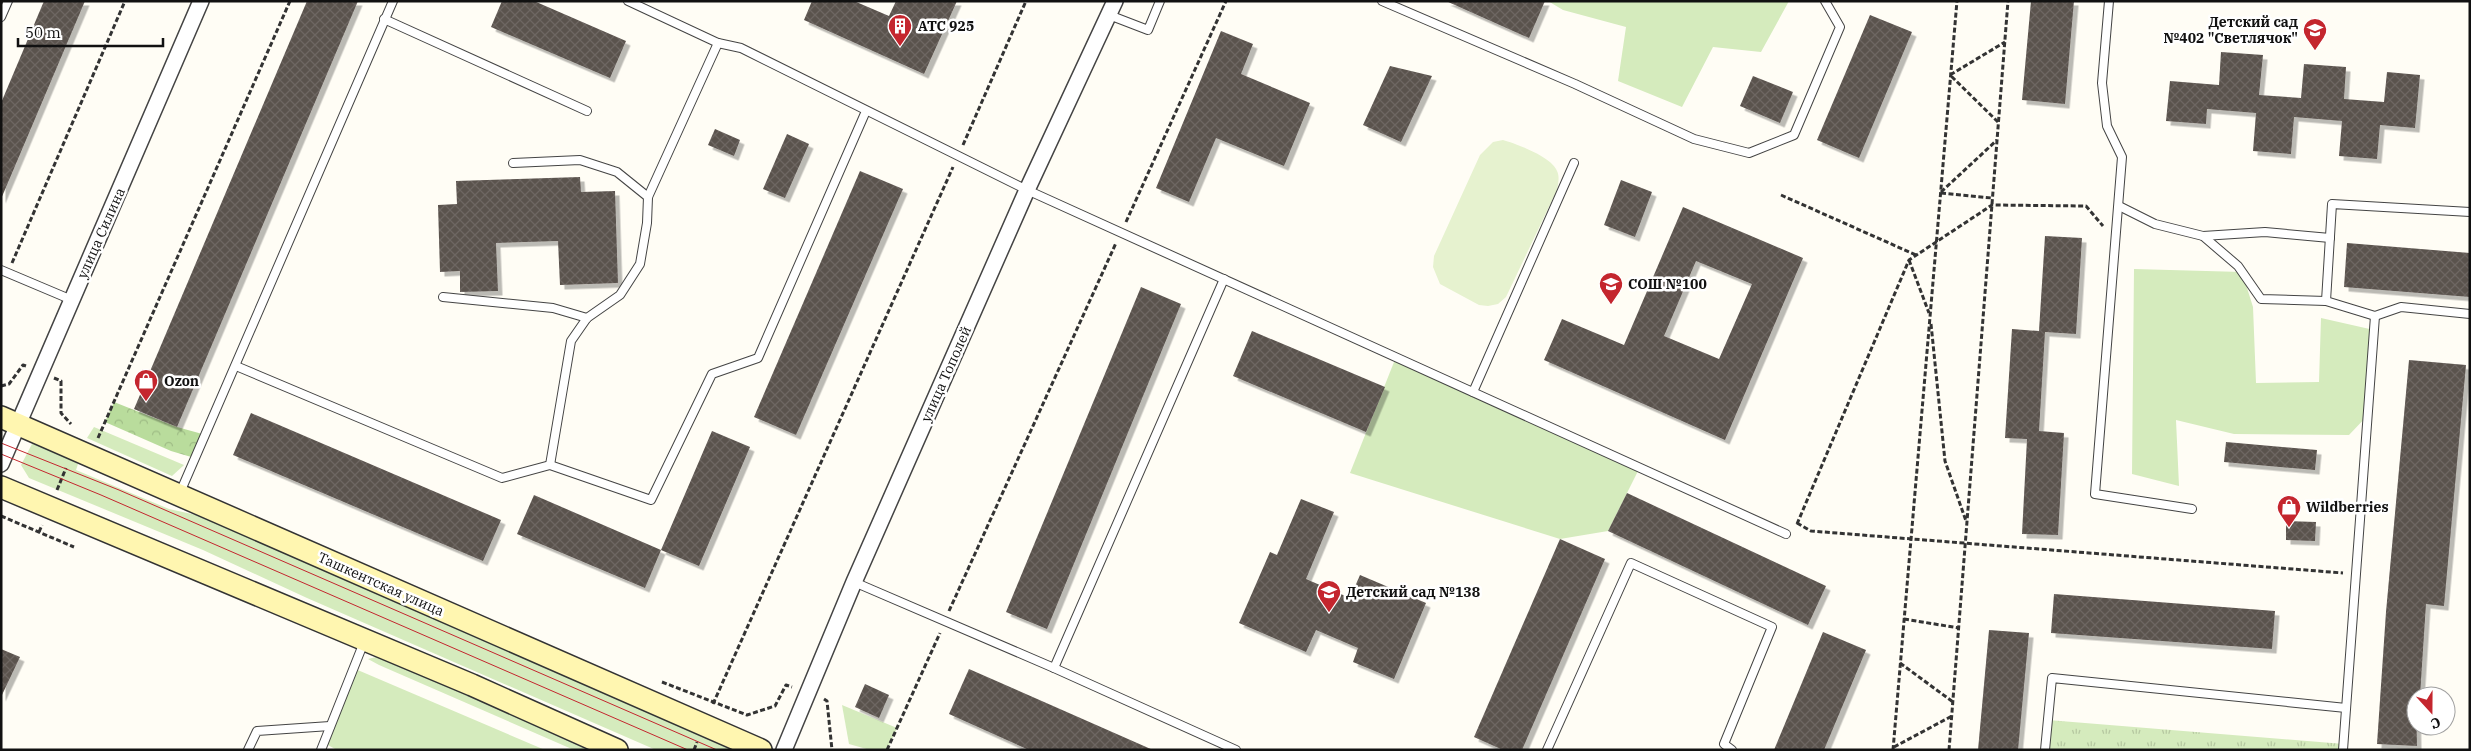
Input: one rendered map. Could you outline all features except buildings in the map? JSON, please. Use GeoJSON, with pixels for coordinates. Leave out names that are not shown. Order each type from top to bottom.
{"type":"FeatureCollection","features":[{"type":"Feature","properties":{"kind":"main road","name":"Ташкентская улица"},"geometry":{"type":"LineString","coordinates":[[9,421],[761,750]]}},
{"type":"Feature","properties":{"kind":"main road"},"geometry":{"type":"LineString","coordinates":[[1,487],[364,640],[617,750]]}},
{"type":"Feature","properties":{"kind":"street","name":"улица Силина"},"geometry":{"type":"LineString","coordinates":[[1,464],[9,421],[41,372],[202,1]]}},
{"type":"Feature","properties":{"kind":"street","name":"улица Тополей"},"geometry":{"type":"LineString","coordinates":[[784,750],[854,582],[1027,190],[1112,8]]}},
{"type":"Feature","properties":{"kind":"lane"},"geometry":{"type":"LineString","coordinates":[[1,17],[8,1]]}},
{"type":"Feature","properties":{"kind":"lane"},"geometry":{"type":"LineString","coordinates":[[179,495],[384,19],[394,1]]}},
{"type":"Feature","properties":{"kind":"lane"},"geometry":{"type":"LineString","coordinates":[[628,1],[718,43],[741,48],[1027,190],[1786,534]]}},
{"type":"Feature","properties":{"kind":"lane"},"geometry":{"type":"LineString","coordinates":[[1112,8],[1148,30],[1160,1]]}},
{"type":"Feature","properties":{"kind":"lane"},"geometry":{"type":"LineString","coordinates":[[1382,1],[1575,84],[1694,139],[1749,153],[1794,135],[1840,28],[1825,1]]}},
{"type":"Feature","properties":{"kind":"lane"},"geometry":{"type":"LineString","coordinates":[[2110,1],[2102,82],[2107,126],[2122,157],[2096,494],[2192,509]]}},
{"type":"Feature","properties":{"kind":"lane"},"geometry":{"type":"LineString","coordinates":[[384,19],[587,111]]}},
{"type":"Feature","properties":{"kind":"lane"},"geometry":{"type":"LineString","coordinates":[[550,464],[571,341],[587,318],[620,295],[640,264],[647,224],[648,197],[718,43]]}},
{"type":"Feature","properties":{"kind":"lane"},"geometry":{"type":"LineString","coordinates":[[236,366],[502,478],[550,464],[651,500],[712,374],[758,358],[866,111]]}},
{"type":"Feature","properties":{"kind":"lane"},"geometry":{"type":"LineString","coordinates":[[513,163],[580,160],[617,172],[648,197]]}},
{"type":"Feature","properties":{"kind":"lane"},"geometry":{"type":"LineString","coordinates":[[1473,392],[1574,163]]}},
{"type":"Feature","properties":{"kind":"lane"},"geometry":{"type":"LineString","coordinates":[[2326,301],[2332,204],[2470,212]]}},
{"type":"Feature","properties":{"kind":"lane"},"geometry":{"type":"LineString","coordinates":[[2118,206],[2155,224],[2203,236],[2265,232],[2330,238]]}},
{"type":"Feature","properties":{"kind":"lane"},"geometry":{"type":"LineString","coordinates":[[2203,236],[2238,266],[2261,299],[2326,301],[2375,316],[2401,307],[2470,314]]}},
{"type":"Feature","properties":{"kind":"lane"},"geometry":{"type":"LineString","coordinates":[[5,271],[72,300]]}},
{"type":"Feature","properties":{"kind":"lane"},"geometry":{"type":"LineString","coordinates":[[1054,668],[1224,278]]}},
{"type":"Feature","properties":{"kind":"lane"},"geometry":{"type":"LineString","coordinates":[[443,297],[553,308],[587,318]]}},
{"type":"Feature","properties":{"kind":"lane"},"geometry":{"type":"LineString","coordinates":[[2343,750],[2375,316]]}},
{"type":"Feature","properties":{"kind":"lane"},"geometry":{"type":"LineString","coordinates":[[1548,750],[1631,563],[1772,627],[1724,744],[1732,750]]}},
{"type":"Feature","properties":{"kind":"lane"},"geometry":{"type":"LineString","coordinates":[[854,582],[1054,668],[1236,750]]}},
{"type":"Feature","properties":{"kind":"lane"},"geometry":{"type":"LineString","coordinates":[[321,750],[364,640]]}},
{"type":"Feature","properties":{"kind":"lane"},"geometry":{"type":"LineString","coordinates":[[2045,750],[2052,678],[2346,708]]}},
{"type":"Feature","properties":{"kind":"lane"},"geometry":{"type":"LineString","coordinates":[[248,750],[257,732],[330,726]]}},
{"type":"Feature","properties":{"kind":"path"},"geometry":{"type":"LineString","coordinates":[[5,271],[124,1]]}},
{"type":"Feature","properties":{"kind":"path"},"geometry":{"type":"LineString","coordinates":[[96,442],[290,1]]}},
{"type":"Feature","properties":{"kind":"path"},"geometry":{"type":"LineString","coordinates":[[714,703],[1026,1]]}},
{"type":"Feature","properties":{"kind":"path"},"geometry":{"type":"LineString","coordinates":[[887,750],[1226,1]]}},
{"type":"Feature","properties":{"kind":"path"},"geometry":{"type":"LineString","coordinates":[[1893,748],[1957,1]]}},
{"type":"Feature","properties":{"kind":"path"},"geometry":{"type":"LineString","coordinates":[[1949,750],[2008,1]]}},
{"type":"Feature","properties":{"kind":"path"},"geometry":{"type":"LineString","coordinates":[[1950,75],[2005,43]]}},
{"type":"Feature","properties":{"kind":"path"},"geometry":{"type":"LineString","coordinates":[[1950,75],[1998,121]]}},
{"type":"Feature","properties":{"kind":"path"},"geometry":{"type":"LineString","coordinates":[[1940,193],[1997,140]]}},
{"type":"Feature","properties":{"kind":"path"},"geometry":{"type":"LineString","coordinates":[[1940,193],[1992,198]]}},
{"type":"Feature","properties":{"kind":"path"},"geometry":{"type":"LineString","coordinates":[[1781,194],[1916,255]]}},
{"type":"Feature","properties":{"kind":"path"},"geometry":{"type":"LineString","coordinates":[[1786,534],[1792,535],[1909,260],[1992,205],[2086,206],[2116,241]]}},
{"type":"Feature","properties":{"kind":"path"},"geometry":{"type":"LineString","coordinates":[[1909,260],[1930,314],[1945,461],[1967,524]]}},
{"type":"Feature","properties":{"kind":"path"},"geometry":{"type":"LineString","coordinates":[[1,386],[9,384],[23,365],[60,381],[61,413],[80,435],[39,532]]}},
{"type":"Feature","properties":{"kind":"path"},"geometry":{"type":"LineString","coordinates":[[1,516],[74,548]]}},
{"type":"Feature","properties":{"kind":"path"},"geometry":{"type":"LineString","coordinates":[[1797,523],[1811,531],[2356,574]]}},
{"type":"Feature","properties":{"kind":"path"},"geometry":{"type":"LineString","coordinates":[[1904,619],[1959,628]]}},
{"type":"Feature","properties":{"kind":"path"},"geometry":{"type":"LineString","coordinates":[[1900,663],[1953,702]]}},
{"type":"Feature","properties":{"kind":"path"},"geometry":{"type":"LineString","coordinates":[[660,682],[747,715],[774,706],[786,685],[807,692],[827,701],[832,750]]}},
{"type":"Feature","properties":{"kind":"path"},"geometry":{"type":"LineString","coordinates":[[1893,748],[1952,717]]}},
{"type":"Feature","properties":{"kind":"green space"},"geometry":{"type":"Polygon","coordinates":[[[1548,1],[1789,1],[1761,52],[1713,47],[1682,107],[1618,81],[1626,27],[1563,10],[1548,1]]]}},
{"type":"Feature","properties":{"kind":"green space"},"geometry":{"type":"Polygon","coordinates":[[[1503,140],[1541,156],[1554,166],[1558,176],[1557,190],[1506,297],[1498,304],[1479,305],[1440,284],[1433,267],[1434,256],[1480,155],[1493,142],[1503,140]]]}},
{"type":"Feature","properties":{"kind":"green space"},"geometry":{"type":"Polygon","coordinates":[[[2134,269],[2242,272],[2253,307],[2256,383],[2319,382],[2321,318],[2374,330],[2368,415],[2349,435],[2234,434],[2176,420],[2179,486],[2132,474],[2134,269]]]}},
{"type":"Feature","properties":{"kind":"green space"},"geometry":{"type":"Polygon","coordinates":[[[1396,357],[1640,467],[1608,531],[1560,539],[1350,473],[1396,357]]]}},
{"type":"Feature","properties":{"kind":"green space"},"geometry":{"type":"Polygon","coordinates":[[[114,402],[177,427],[206,435],[198,459],[171,451],[105,422],[114,402]]]}},
{"type":"Feature","properties":{"kind":"green space"},"geometry":{"type":"Polygon","coordinates":[[[94,427],[184,465],[172,476],[87,438],[94,427]]]}},
{"type":"Feature","properties":{"kind":"green space"},"geometry":{"type":"Polygon","coordinates":[[[32,444],[47,445],[78,464],[76,470],[169,509],[219,520],[737,750],[656,750],[307,598],[203,550],[29,478],[21,465],[32,444]]]}},
{"type":"Feature","properties":{"kind":"green space"},"geometry":{"type":"Polygon","coordinates":[[[384,655],[601,750],[574,750],[368,659],[384,655]]]}},
{"type":"Feature","properties":{"kind":"green space"},"geometry":{"type":"Polygon","coordinates":[[[353,668],[545,750],[337,750],[324,743],[353,668]]]}},
{"type":"Feature","properties":{"kind":"green space"},"geometry":{"type":"Polygon","coordinates":[[[842,705],[897,728],[887,750],[870,750],[849,744],[842,705]]]}},
{"type":"Feature","properties":{"kind":"green space"},"geometry":{"type":"Polygon","coordinates":[[[2048,720],[2344,744],[2343,750],[2045,750],[2048,720]]]}},
{"type":"Feature","properties":{"kind":"tram line"},"geometry":{"type":"LineString","coordinates":[[1,443],[119,490],[717,750]]}},
{"type":"Feature","properties":{"kind":"tram line"},"geometry":{"type":"LineString","coordinates":[[1,454],[101,495],[688,750]]}},
{"type":"Feature","properties":{"kind":"place","name":"АТС 925"},"geometry":{"type":"Point","coordinates":[900,47]}},
{"type":"Feature","properties":{"kind":"place","name":"Детский сад №402 \"Светлячок\""},"geometry":{"type":"Point","coordinates":[2315,51]}},
{"type":"Feature","properties":{"kind":"place","name":"СОШ №100"},"geometry":{"type":"Point","coordinates":[1611,305]}},
{"type":"Feature","properties":{"kind":"place","name":"Ozon"},"geometry":{"type":"Point","coordinates":[146,402]}},
{"type":"Feature","properties":{"kind":"place","name":"Wildberries"},"geometry":{"type":"Point","coordinates":[2289,528]}},
{"type":"Feature","properties":{"kind":"place","name":"Детский сад №138"},"geometry":{"type":"Point","coordinates":[1329,613]}}]}
